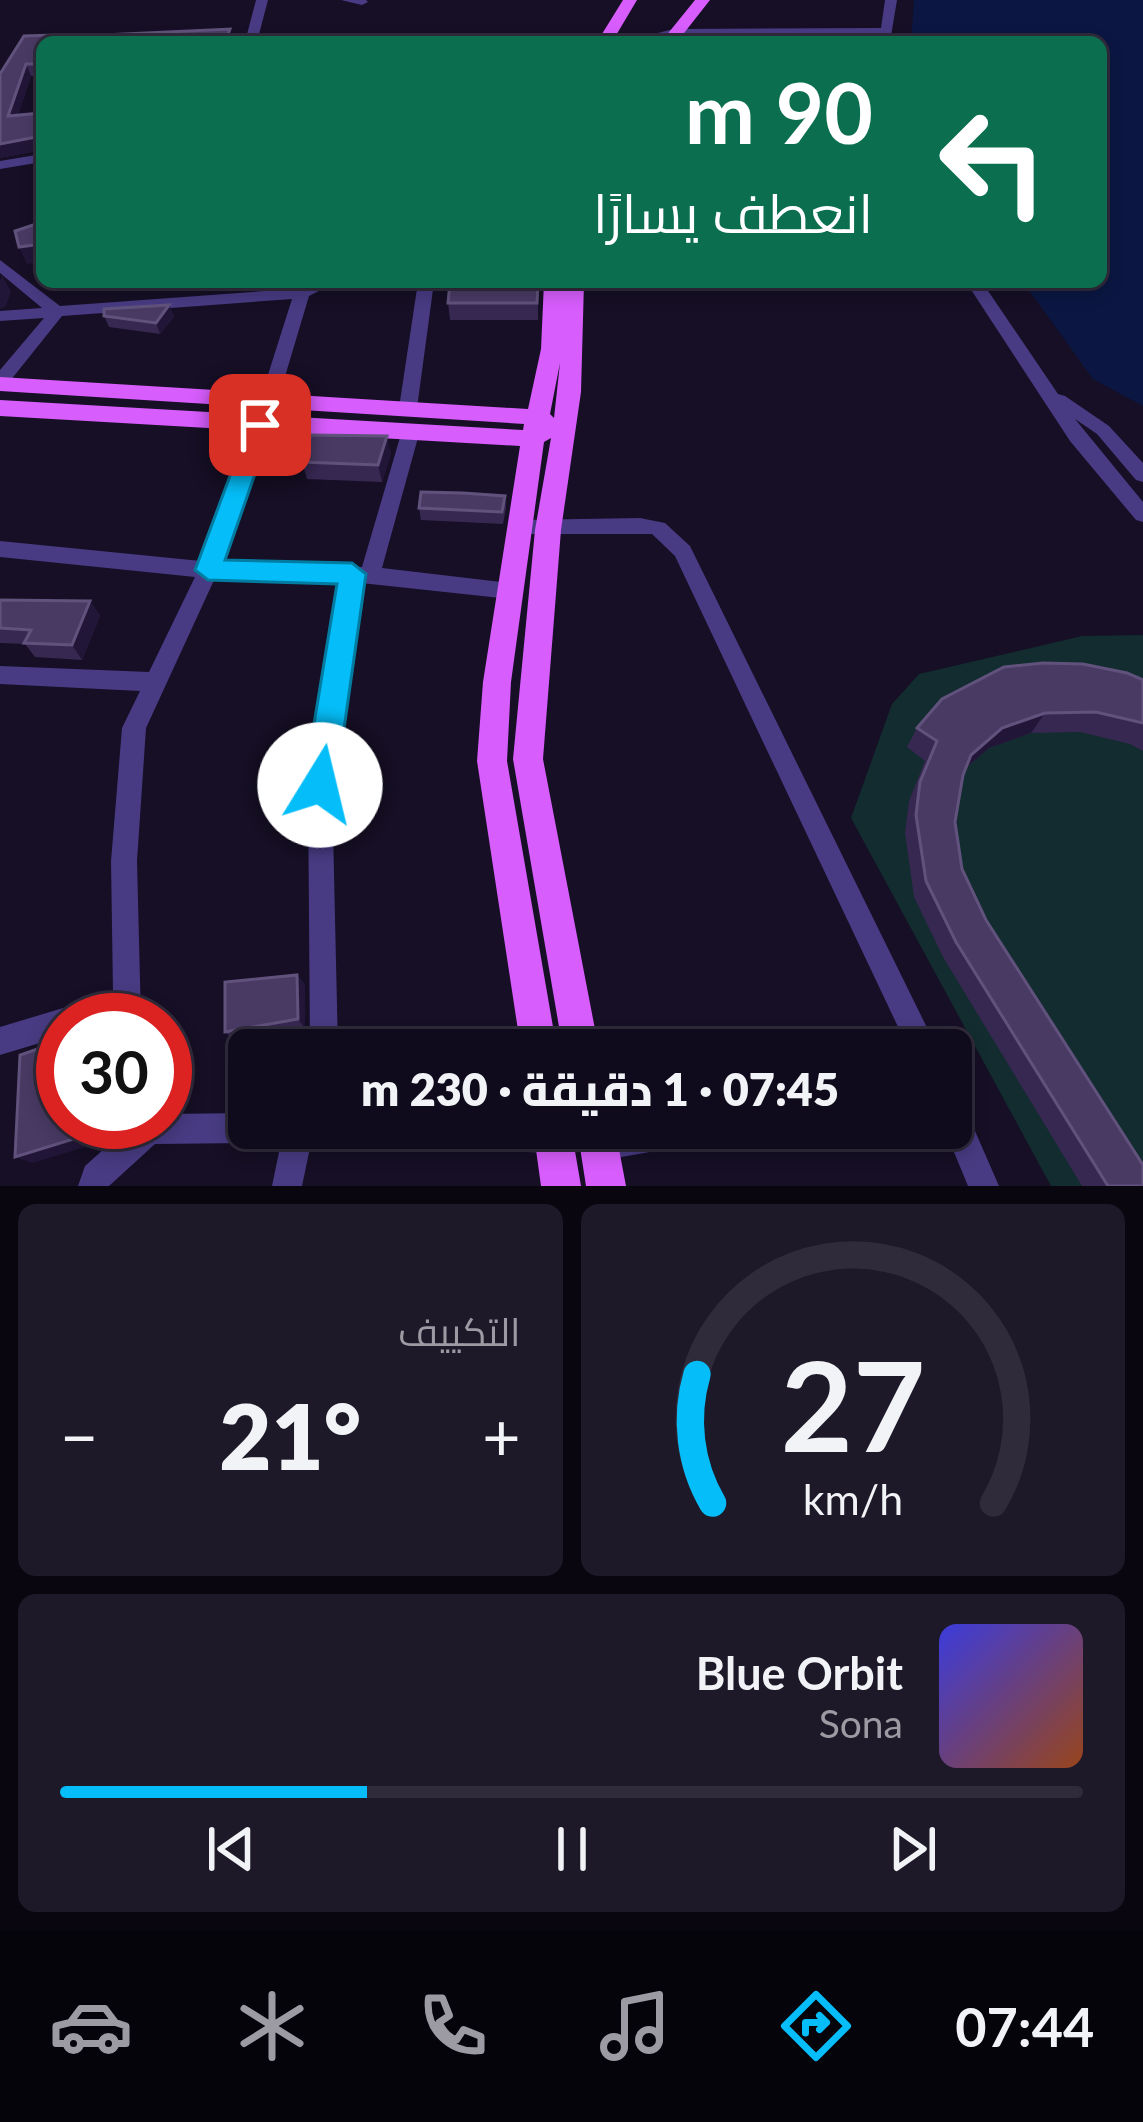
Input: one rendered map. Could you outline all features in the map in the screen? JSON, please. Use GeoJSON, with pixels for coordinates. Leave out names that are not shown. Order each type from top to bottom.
{"type":"FeatureCollection","features":[{"type":"Feature","properties":{"kind":"main road"},"geometry":{"type":"LineString","coordinates":[[612,36],[630,0]]}},
{"type":"Feature","properties":{"kind":"main road"},"geometry":{"type":"LineString","coordinates":[[674,36],[703,0]]}},
{"type":"Feature","properties":{"kind":"main road"},"geometry":{"type":"LineString","coordinates":[[540,523],[530,476],[558,374],[552,349],[554,288]]}},
{"type":"Feature","properties":{"kind":"main road"},"geometry":{"type":"LineString","coordinates":[[573,288],[540,523],[528,759],[577,1029]]}},
{"type":"Feature","properties":{"kind":"main road"},"geometry":{"type":"LineString","coordinates":[[483,426],[558,374]]}},
{"type":"Feature","properties":{"kind":"main road"},"geometry":{"type":"LineString","coordinates":[[0,383],[408,409],[483,426],[530,476]]}},
{"type":"Feature","properties":{"kind":"main road"},"geometry":{"type":"LineString","coordinates":[[0,408],[410,434],[483,426],[540,428]]}},
{"type":"Feature","properties":{"kind":"main road"},"geometry":{"type":"LineString","coordinates":[[536,1029],[492,760],[511,591],[540,523],[540,428]]}},
{"type":"Feature","properties":{"kind":"main road"},"geometry":{"type":"LineString","coordinates":[[554,1149],[560,1186]]}},
{"type":"Feature","properties":{"kind":"main road"},"geometry":{"type":"LineString","coordinates":[[600,1149],[606,1186]]}},
{"type":"Feature","properties":{"kind":"street"},"geometry":{"type":"LineString","coordinates":[[253,36],[262,0]]}},
{"type":"Feature","properties":{"kind":"street"},"geometry":{"type":"LineString","coordinates":[[347,0],[362,2]]}},
{"type":"Feature","properties":{"kind":"street"},"geometry":{"type":"LineString","coordinates":[[884,36],[891,0]]}},
{"type":"Feature","properties":{"kind":"street"},"geometry":{"type":"LineString","coordinates":[[0,165],[36,159]]}},
{"type":"Feature","properties":{"kind":"street"},"geometry":{"type":"LineString","coordinates":[[0,265],[57,312]]}},
{"type":"Feature","properties":{"kind":"street"},"geometry":{"type":"LineString","coordinates":[[166,288],[170,302]]}},
{"type":"Feature","properties":{"kind":"street"},"geometry":{"type":"LineString","coordinates":[[0,316],[291,288]]}},
{"type":"Feature","properties":{"kind":"street"},"geometry":{"type":"LineString","coordinates":[[269,400],[300,288]]}},
{"type":"Feature","properties":{"kind":"street"},"geometry":{"type":"LineString","coordinates":[[408,409],[425,288]]}},
{"type":"Feature","properties":{"kind":"street"},"geometry":{"type":"LineString","coordinates":[[978,288],[1077,437],[1143,514]]}},
{"type":"Feature","properties":{"kind":"street"},"geometry":{"type":"LineString","coordinates":[[0,383],[57,312]]}},
{"type":"Feature","properties":{"kind":"street"},"geometry":{"type":"LineString","coordinates":[[1049,392],[1103,430],[1143,475]]}},
{"type":"Feature","properties":{"kind":"street"},"geometry":{"type":"LineString","coordinates":[[126,993],[124,861],[134,728],[208,570],[260,425]]}},
{"type":"Feature","properties":{"kind":"street"},"geometry":{"type":"LineString","coordinates":[[324,1029],[320,785],[361,574],[410,434]]}},
{"type":"Feature","properties":{"kind":"street"},"geometry":{"type":"LineString","coordinates":[[540,523],[658,528],[683,550],[914,1029]]}},
{"type":"Feature","properties":{"kind":"street"},"geometry":{"type":"LineString","coordinates":[[0,549],[208,570],[361,574],[511,591]]}},
{"type":"Feature","properties":{"kind":"street"},"geometry":{"type":"LineString","coordinates":[[0,675],[157,682]]}},
{"type":"Feature","properties":{"kind":"street"},"geometry":{"type":"LineString","coordinates":[[0,1041],[36,1030]]}},
{"type":"Feature","properties":{"kind":"street"},"geometry":{"type":"LineString","coordinates":[[192,1127],[228,1128]]}},
{"type":"Feature","properties":{"kind":"street"},"geometry":{"type":"LineString","coordinates":[[93,1186],[126,1149]]}},
{"type":"Feature","properties":{"kind":"street"},"geometry":{"type":"LineString","coordinates":[[287,1186],[304,1149]]}},
{"type":"Feature","properties":{"kind":"street"},"geometry":{"type":"LineString","coordinates":[[968,1149],[984,1186]]}},
{"type":"Feature","properties":{"kind":"green space"},"geometry":{"type":"Polygon","coordinates":[[[1143,635],[1143,1186],[1051,1186],[972,1041],[972,1029],[966,1029],[851,818],[892,704],[919,674],[1082,636],[1143,635]]]}},
{"type":"Feature","properties":{"kind":"water"},"geometry":{"type":"Polygon","coordinates":[[[914,0],[1143,0],[1143,406],[1093,379],[1027,288],[1107,288],[1107,36],[911,36],[914,0]]]}},
{"type":"Feature","properties":{"kind":"building"},"geometry":{"type":"Polygon","coordinates":[[[230,29],[227,36],[82,36],[230,29]]]}},
{"type":"Feature","properties":{"kind":"building"},"geometry":{"type":"Polygon","coordinates":[[[53,35],[36,36],[36,64],[26,64],[8,116],[36,114],[36,137],[0,144],[0,74],[24,36],[53,35]]]}},
{"type":"Feature","properties":{"kind":"building"},"geometry":{"type":"Polygon","coordinates":[[[36,224],[36,245],[19,247],[15,231],[36,224]]]}},
{"type":"Feature","properties":{"kind":"building"},"geometry":{"type":"Polygon","coordinates":[[[449,288],[538,288],[537,303],[448,303],[449,288]]]}},
{"type":"Feature","properties":{"kind":"building"},"geometry":{"type":"Polygon","coordinates":[[[169,305],[156,323],[104,316],[104,309],[169,305]]]}},
{"type":"Feature","properties":{"kind":"building"},"geometry":{"type":"Polygon","coordinates":[[[311,435],[387,436],[378,465],[302,462],[311,435]]]}},
{"type":"Feature","properties":{"kind":"building"},"geometry":{"type":"Polygon","coordinates":[[[421,492],[505,496],[502,512],[419,508],[421,492]]]}},
{"type":"Feature","properties":{"kind":"building"},"geometry":{"type":"Polygon","coordinates":[[[0,600],[90,601],[72,645],[24,643],[31,630],[0,628],[0,600]]]}},
{"type":"Feature","properties":{"kind":"building"},"geometry":{"type":"Polygon","coordinates":[[[1083,664],[1143,680],[1143,723],[1096,712],[1045,713],[1002,728],[971,755],[963,775],[955,822],[962,869],[986,920],[1143,1165],[1143,1186],[1108,1186],[956,942],[926,881],[916,815],[920,782],[937,741],[917,728],[942,699],[1004,667],[1083,664]]]}},
{"type":"Feature","properties":{"kind":"building"},"geometry":{"type":"Polygon","coordinates":[[[297,975],[298,1019],[225,1032],[225,982],[297,975]]]}},
{"type":"Feature","properties":{"kind":"building"},"geometry":{"type":"Polygon","coordinates":[[[36,1049],[36,1149],[41,1149],[15,1157],[20,1055],[36,1049]]]}},
{"type":"Feature","properties":{"kind":"route"},"geometry":{"type":"LineString","coordinates":[[260,425],[208,570],[352,574],[320,785]]}}]}
